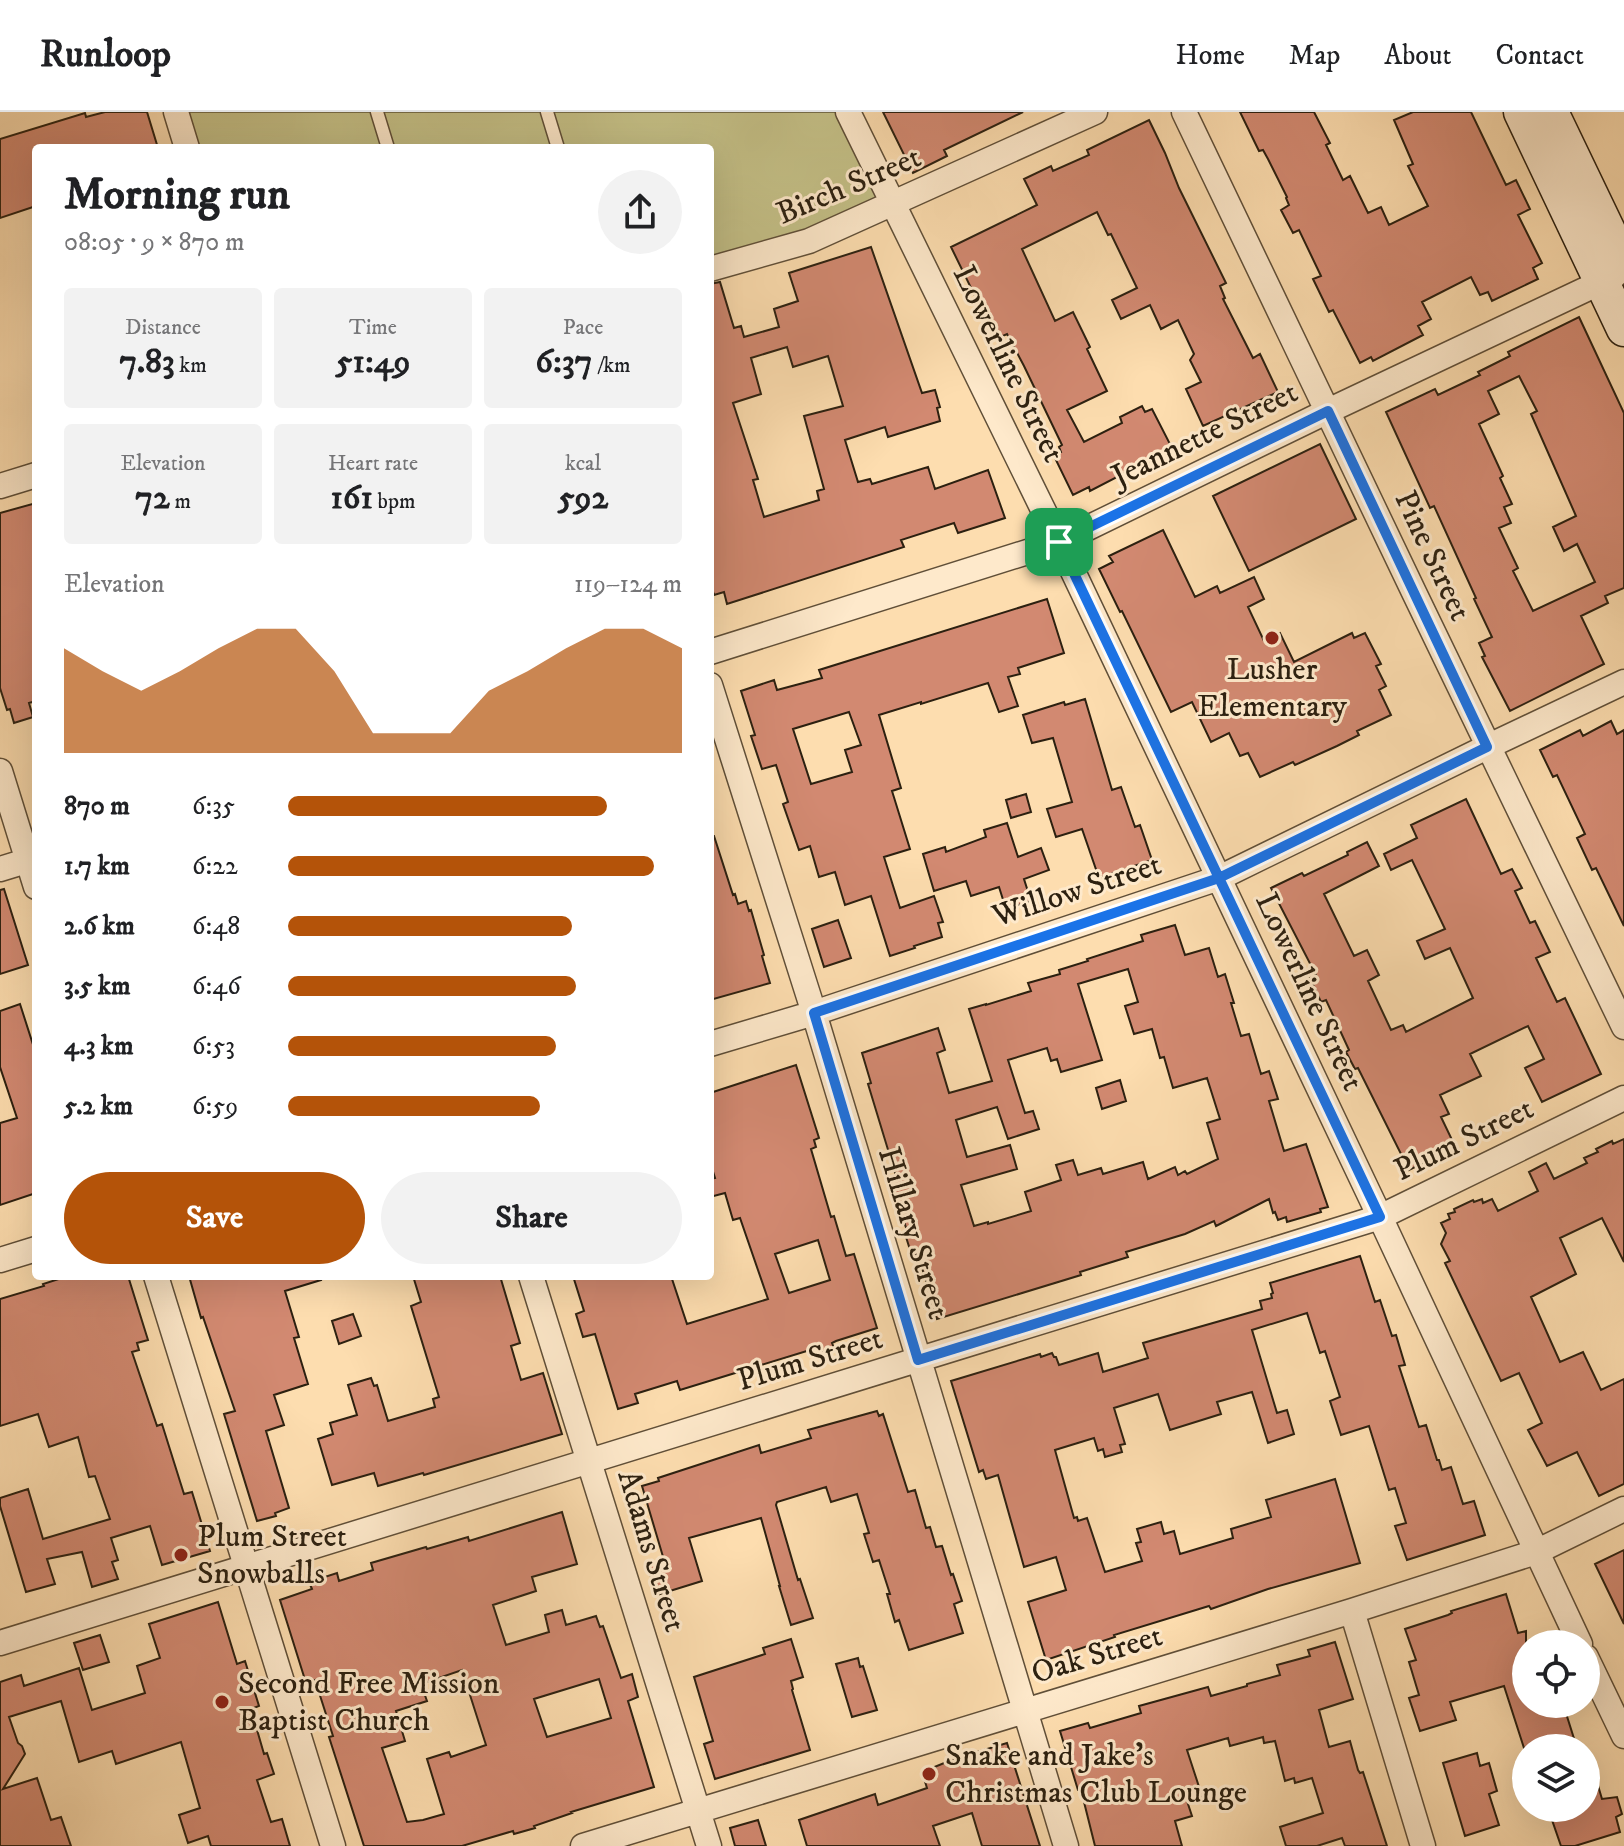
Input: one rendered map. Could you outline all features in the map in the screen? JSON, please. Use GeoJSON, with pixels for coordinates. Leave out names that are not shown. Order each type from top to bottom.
{"type":"FeatureCollection","features":[{"type":"Feature","properties":{"kind":"street"},"geometry":{"type":"LineString","coordinates":[[176,112],[186,144]]}},
{"type":"Feature","properties":{"kind":"street","name":"Lowerline Street"},"geometry":{"type":"LineString","coordinates":[[848,112],[1059,542],[1573,1630]]}},
{"type":"Feature","properties":{"kind":"street","name":"Birch Street"},"geometry":{"type":"LineString","coordinates":[[714,268],[809,241],[1095,112]]}},
{"type":"Feature","properties":{"kind":"street","name":"Pine Street"},"geometry":{"type":"LineString","coordinates":[[1184,112],[1624,1027]]}},
{"type":"Feature","properties":{"kind":"street"},"geometry":{"type":"LineString","coordinates":[[1521,112],[1617,273]]}},
{"type":"Feature","properties":{"kind":"street"},"geometry":{"type":"LineString","coordinates":[[1551,112],[1617,273],[1624,329]]}},
{"type":"Feature","properties":{"kind":"street","name":"Jeannette Street"},"geometry":{"type":"LineString","coordinates":[[714,651],[1059,542],[1617,273]]}},
{"type":"Feature","properties":{"kind":"street"},"geometry":{"type":"LineString","coordinates":[[0,486],[32,476]]}},
{"type":"Feature","properties":{"kind":"street","name":"Willow Street"},"geometry":{"type":"LineString","coordinates":[[714,1043],[814,1013],[1219,878],[1624,682]]}},
{"type":"Feature","properties":{"kind":"street","name":"Hillary Street"},"geometry":{"type":"LineString","coordinates":[[714,698],[814,1013],[1066,1846]]}},
{"type":"Feature","properties":{"kind":"street"},"geometry":{"type":"LineString","coordinates":[[0,771],[32,859],[0,869]]}},
{"type":"Feature","properties":{"kind":"street","name":"Plum Street"},"geometry":{"type":"LineString","coordinates":[[0,1643],[1380,1217],[1624,1098]]}},
{"type":"Feature","properties":{"kind":"street"},"geometry":{"type":"LineString","coordinates":[[0,1260],[32,1250]]}},
{"type":"Feature","properties":{"kind":"street"},"geometry":{"type":"LineString","coordinates":[[157,1280],[333,1846]]}},
{"type":"Feature","properties":{"kind":"street","name":"Adams Street"},"geometry":{"type":"LineString","coordinates":[[532,1280],[709,1846]]}},
{"type":"Feature","properties":{"kind":"street","name":"Oak Street"},"geometry":{"type":"LineString","coordinates":[[583,1846],[1536,1552],[1624,1509]]}},
{"type":"Feature","properties":{"kind":"street"},"geometry":{"type":"LineString","coordinates":[[1352,1611],[1423,1846]]}},
{"type":"Feature","properties":{"kind":"street"},"geometry":{"type":"LineString","coordinates":[[1600,1686],[1624,1736]]}},
{"type":"Feature","properties":{"kind":"lane"},"geometry":{"type":"LineString","coordinates":[[377,112],[387,144]]}},
{"type":"Feature","properties":{"kind":"lane"},"geometry":{"type":"LineString","coordinates":[[547,112],[557,144]]}},
{"type":"Feature","properties":{"kind":"shaded area"},"geometry":{"type":"Polygon","coordinates":[[[173,112],[850,112],[893,204],[714,262],[714,144],[183,144],[173,112]]]}},
{"type":"Feature","properties":{"kind":"building"},"geometry":{"type":"Polygon","coordinates":[[[105,112],[147,112],[157,144],[32,144],[32,207],[0,218],[0,139],[85,113],[86,117],[105,112]]]}},
{"type":"Feature","properties":{"kind":"building"},"geometry":{"type":"Polygon","coordinates":[[[883,112],[1023,112],[944,150],[947,156],[913,173],[883,112]]]}},
{"type":"Feature","properties":{"kind":"building"},"geometry":{"type":"Polygon","coordinates":[[[1240,112],[1314,112],[1330,143],[1326,145],[1343,180],[1350,176],[1368,213],[1381,207],[1389,225],[1428,206],[1408,166],[1413,164],[1394,120],[1413,112],[1471,112],[1506,185],[1516,180],[1530,209],[1518,215],[1542,263],[1533,268],[1538,279],[1492,301],[1488,292],[1480,295],[1471,277],[1422,302],[1431,319],[1418,326],[1423,335],[1373,361],[1371,357],[1360,363],[1313,279],[1321,276],[1299,230],[1293,233],[1281,210],[1289,205],[1287,197],[1240,112]]]}},
{"type":"Feature","properties":{"kind":"building"},"geometry":{"type":"Polygon","coordinates":[[[1149,120],[1226,283],[1220,286],[1223,299],[1253,358],[1260,354],[1278,392],[1203,426],[1186,389],[1201,382],[1190,360],[1194,354],[1178,320],[1161,329],[1150,305],[1121,319],[1112,300],[1137,288],[1097,212],[1022,249],[1055,321],[1073,312],[1107,391],[1067,410],[1084,442],[1122,423],[1120,417],[1142,406],[1145,412],[1152,409],[1172,448],[1139,468],[1090,491],[1089,487],[1073,495],[1054,456],[1061,452],[1059,447],[1062,445],[1024,366],[1007,334],[996,339],[951,247],[1037,205],[1024,179],[1051,166],[1053,171],[1089,155],[1087,150],[1149,120]]]}},
{"type":"Feature","properties":{"kind":"building"},"geometry":{"type":"Polygon","coordinates":[[[871,247],[922,393],[935,390],[940,421],[888,437],[885,427],[845,440],[858,482],[870,479],[872,484],[928,467],[935,489],[988,470],[1005,518],[958,533],[954,523],[901,540],[904,547],[727,604],[724,592],[714,595],[714,283],[720,282],[734,328],[741,326],[744,337],[779,327],[774,309],[798,301],[789,273],[871,247]],[[787,347],[751,358],[761,394],[733,403],[758,479],[753,480],[764,517],[819,500],[817,491],[824,489],[804,416],[843,406],[828,356],[793,367],[787,347]]]}},
{"type":"Feature","properties":{"kind":"building"},"geometry":{"type":"Polygon","coordinates":[[[1579,317],[1624,413],[1624,588],[1605,596],[1608,603],[1581,616],[1604,664],[1510,711],[1482,657],[1485,656],[1479,643],[1492,637],[1476,598],[1386,412],[1435,389],[1438,395],[1480,375],[1478,372],[1510,356],[1508,352],[1579,317]],[[1519,376],[1488,391],[1499,414],[1479,424],[1512,504],[1504,507],[1511,523],[1499,528],[1518,568],[1513,571],[1533,611],[1595,582],[1577,544],[1564,551],[1553,527],[1576,516],[1531,414],[1537,411],[1519,376]]]}},
{"type":"Feature","properties":{"kind":"building"},"geometry":{"type":"Polygon","coordinates":[[[1320,444],[1356,519],[1249,571],[1213,496],[1320,444]]]}},
{"type":"Feature","properties":{"kind":"building"},"geometry":{"type":"Polygon","coordinates":[[[32,504],[32,702],[29,703],[32,717],[14,723],[0,688],[0,513],[32,504]]]}},
{"type":"Feature","properties":{"kind":"building"},"geometry":{"type":"Polygon","coordinates":[[[1163,530],[1195,597],[1217,586],[1220,593],[1254,577],[1264,599],[1248,607],[1264,641],[1280,633],[1294,662],[1352,633],[1354,638],[1365,633],[1381,664],[1376,666],[1386,686],[1379,690],[1391,715],[1357,731],[1359,735],[1337,746],[1260,777],[1248,753],[1240,756],[1229,733],[1211,742],[1192,702],[1171,712],[1099,569],[1113,562],[1109,556],[1163,530]]]}},
{"type":"Feature","properties":{"kind":"building"},"geometry":{"type":"Polygon","coordinates":[[[1047,599],[1064,653],[1018,668],[1020,674],[1008,677],[1018,706],[999,712],[988,683],[879,715],[901,788],[892,791],[910,849],[884,857],[900,908],[934,896],[943,922],[938,923],[942,937],[890,956],[871,896],[845,905],[835,872],[819,877],[810,846],[799,850],[783,804],[788,802],[776,765],[762,769],[751,736],[755,735],[741,691],[774,680],[777,690],[822,678],[819,670],[1047,599]],[[849,712],[793,729],[811,784],[852,772],[845,750],[861,745],[849,712]]]}},
{"type":"Feature","properties":{"kind":"building"},"geometry":{"type":"Polygon","coordinates":[[[1085,699],[1112,790],[1121,787],[1135,827],[1140,825],[1152,860],[1099,878],[1082,829],[1056,837],[1047,809],[1072,802],[1053,738],[1032,743],[1023,715],[1085,699]]]}},
{"type":"Feature","properties":{"kind":"building"},"geometry":{"type":"Polygon","coordinates":[[[1611,721],[1617,734],[1624,730],[1624,926],[1596,868],[1592,870],[1577,838],[1585,834],[1557,775],[1553,777],[1540,750],[1580,730],[1583,736],[1611,721]]]}},
{"type":"Feature","properties":{"kind":"building"},"geometry":{"type":"Polygon","coordinates":[[[1026,794],[1031,812],[1011,818],[1006,800],[1026,794]]]}},
{"type":"Feature","properties":{"kind":"building"},"geometry":{"type":"Polygon","coordinates":[[[1466,799],[1501,874],[1512,869],[1522,888],[1515,891],[1530,923],[1535,921],[1550,952],[1536,958],[1557,1002],[1565,998],[1601,1074],[1542,1102],[1525,1068],[1544,1059],[1528,1026],[1470,1054],[1481,1076],[1440,1095],[1449,1114],[1441,1117],[1454,1144],[1409,1170],[1358,1068],[1355,1069],[1346,1052],[1349,1050],[1326,1000],[1321,1002],[1310,978],[1316,975],[1271,888],[1348,855],[1347,852],[1367,842],[1379,866],[1324,894],[1354,956],[1367,950],[1379,975],[1368,981],[1391,1030],[1403,1025],[1406,1032],[1473,998],[1450,948],[1425,959],[1417,941],[1445,929],[1412,860],[1391,870],[1384,854],[1417,838],[1411,825],[1466,799]]]}},
{"type":"Feature","properties":{"kind":"building"},"geometry":{"type":"Polygon","coordinates":[[[1007,823],[1018,857],[1041,848],[1049,870],[1024,879],[1031,901],[1006,909],[999,887],[971,896],[966,881],[934,891],[923,854],[945,847],[946,852],[986,837],[984,830],[1007,823]]]}},
{"type":"Feature","properties":{"kind":"building"},"geometry":{"type":"Polygon","coordinates":[[[714,836],[733,895],[738,904],[746,901],[751,910],[770,983],[714,999],[714,836]]]}},
{"type":"Feature","properties":{"kind":"building"},"geometry":{"type":"Polygon","coordinates":[[[4,889],[28,965],[0,974],[0,890],[4,889]]]}},
{"type":"Feature","properties":{"kind":"building"},"geometry":{"type":"Polygon","coordinates":[[[838,920],[851,958],[824,967],[812,929],[838,920]]]}},
{"type":"Feature","properties":{"kind":"building"},"geometry":{"type":"Polygon","coordinates":[[[1175,925],[1185,955],[1209,948],[1218,977],[1225,974],[1241,1036],[1249,1034],[1261,1074],[1269,1071],[1278,1099],[1269,1101],[1284,1151],[1306,1144],[1328,1207],[1287,1222],[1286,1217],[1278,1220],[1269,1199],[1216,1226],[1214,1221],[1185,1234],[1126,1252],[1128,1257],[1080,1272],[1081,1275],[937,1319],[918,1254],[912,1256],[906,1237],[909,1237],[890,1178],[896,1176],[868,1084],[871,1083],[862,1053],[938,1028],[945,1050],[937,1053],[949,1093],[992,1081],[969,1009],[1031,991],[1028,983],[1060,974],[1059,970],[1143,941],[1141,935],[1175,925]],[[1128,969],[1078,984],[1102,1060],[1061,1072],[1057,1059],[1051,1061],[1047,1048],[1008,1060],[1025,1113],[1033,1111],[1039,1129],[1008,1139],[997,1107],[956,1120],[967,1157],[1010,1145],[1017,1169],[961,1185],[974,1226],[1031,1211],[1025,1192],[1061,1180],[1056,1165],[1073,1160],[1078,1175],[1101,1168],[1103,1174],[1143,1162],[1148,1179],[1175,1167],[1178,1175],[1185,1171],[1187,1174],[1218,1159],[1207,1123],[1220,1119],[1207,1078],[1173,1088],[1152,1029],[1134,1034],[1125,1006],[1138,1002],[1128,969]]]}},
{"type":"Feature","properties":{"kind":"building"},"geometry":{"type":"Polygon","coordinates":[[[20,1004],[32,1042],[32,1194],[0,1205],[0,1123],[17,1118],[0,1067],[0,1011],[20,1004]]]}},
{"type":"Feature","properties":{"kind":"building"},"geometry":{"type":"Polygon","coordinates":[[[796,1065],[819,1138],[814,1140],[816,1147],[811,1149],[831,1217],[834,1216],[846,1256],[854,1254],[877,1328],[836,1341],[832,1343],[834,1348],[814,1354],[810,1350],[680,1390],[677,1381],[635,1394],[638,1403],[618,1409],[595,1334],[583,1337],[576,1314],[584,1311],[574,1280],[672,1280],[687,1324],[768,1299],[740,1218],[733,1220],[725,1193],[714,1196],[714,1092],[796,1065]],[[818,1240],[775,1254],[789,1293],[830,1280],[818,1240]]]}},
{"type":"Feature","properties":{"kind":"building"},"geometry":{"type":"Polygon","coordinates":[[[1120,1080],[1126,1101],[1102,1109],[1096,1088],[1120,1080]]]}},
{"type":"Feature","properties":{"kind":"building"},"geometry":{"type":"Polygon","coordinates":[[[1624,1139],[1624,1262],[1602,1218],[1560,1238],[1576,1274],[1531,1297],[1560,1362],[1583,1352],[1601,1390],[1624,1379],[1624,1484],[1599,1496],[1577,1452],[1547,1466],[1528,1430],[1542,1423],[1519,1373],[1501,1381],[1445,1263],[1450,1261],[1441,1244],[1446,1233],[1441,1223],[1450,1219],[1448,1214],[1455,1212],[1454,1209],[1473,1200],[1482,1199],[1483,1203],[1492,1199],[1498,1211],[1538,1191],[1529,1172],[1546,1163],[1554,1179],[1587,1163],[1584,1158],[1598,1152],[1596,1149],[1624,1139]]]}},
{"type":"Feature","properties":{"kind":"building"},"geometry":{"type":"Polygon","coordinates":[[[1360,1256],[1375,1302],[1380,1300],[1392,1336],[1396,1335],[1405,1365],[1399,1366],[1419,1427],[1426,1425],[1442,1470],[1451,1467],[1463,1504],[1474,1501],[1485,1535],[1407,1560],[1395,1526],[1406,1523],[1395,1488],[1389,1490],[1369,1426],[1341,1435],[1330,1401],[1340,1397],[1325,1351],[1320,1353],[1307,1313],[1252,1330],[1277,1413],[1287,1410],[1294,1434],[1268,1443],[1252,1392],[1217,1402],[1221,1414],[1170,1430],[1158,1394],[1114,1408],[1125,1444],[1120,1445],[1122,1452],[1105,1457],[1103,1449],[1098,1451],[1094,1438],[1055,1450],[1074,1518],[1077,1517],[1078,1521],[1087,1518],[1105,1572],[1142,1561],[1136,1543],[1141,1542],[1137,1529],[1161,1522],[1164,1534],[1174,1531],[1180,1554],[1233,1538],[1231,1529],[1271,1517],[1266,1500],[1335,1479],[1360,1563],[1114,1635],[1046,1660],[1028,1602],[1066,1590],[1056,1557],[1024,1567],[998,1475],[986,1479],[983,1470],[979,1472],[951,1381],[1052,1353],[1059,1365],[1098,1353],[1103,1372],[1148,1358],[1143,1343],[1262,1309],[1260,1301],[1272,1298],[1270,1283],[1360,1256]]]}},
{"type":"Feature","properties":{"kind":"building"},"geometry":{"type":"Polygon","coordinates":[[[56,1280],[129,1280],[148,1340],[137,1343],[139,1350],[132,1352],[157,1426],[162,1424],[184,1494],[192,1492],[210,1551],[162,1565],[150,1526],[111,1538],[118,1560],[112,1562],[118,1579],[92,1587],[82,1552],[47,1559],[55,1584],[26,1592],[0,1498],[28,1489],[43,1539],[110,1519],[95,1476],[89,1477],[78,1437],[49,1447],[38,1414],[0,1426],[0,1299],[56,1280]]]}},
{"type":"Feature","properties":{"kind":"building"},"geometry":{"type":"Polygon","coordinates":[[[190,1280],[321,1280],[285,1291],[299,1337],[294,1338],[308,1384],[274,1395],[284,1425],[266,1431],[289,1508],[275,1513],[276,1516],[257,1521],[224,1414],[235,1411],[190,1280]]]}},
{"type":"Feature","properties":{"kind":"building"},"geometry":{"type":"Polygon","coordinates":[[[414,1280],[501,1280],[520,1343],[511,1346],[521,1380],[543,1373],[562,1434],[378,1486],[374,1473],[332,1485],[318,1439],[333,1434],[330,1423],[357,1415],[348,1385],[371,1378],[374,1386],[377,1385],[388,1421],[435,1407],[433,1399],[439,1397],[411,1306],[421,1302],[414,1280]]]}},
{"type":"Feature","properties":{"kind":"building"},"geometry":{"type":"Polygon","coordinates":[[[353,1314],[361,1336],[339,1344],[332,1321],[353,1314]]]}},
{"type":"Feature","properties":{"kind":"building"},"geometry":{"type":"Polygon","coordinates":[[[877,1411],[879,1416],[883,1414],[908,1492],[915,1490],[926,1528],[930,1527],[936,1547],[942,1546],[953,1574],[962,1601],[954,1604],[963,1633],[909,1650],[899,1620],[895,1622],[879,1560],[873,1562],[864,1534],[869,1533],[857,1494],[831,1502],[826,1487],[777,1502],[776,1505],[798,1580],[813,1618],[791,1625],[761,1518],[689,1538],[702,1581],[657,1595],[647,1565],[664,1560],[642,1486],[759,1445],[761,1453],[811,1438],[808,1430],[877,1411]]]}},
{"type":"Feature","properties":{"kind":"building"},"geometry":{"type":"Polygon","coordinates":[[[562,1512],[577,1564],[532,1577],[536,1591],[493,1605],[506,1645],[549,1632],[545,1615],[562,1610],[566,1625],[596,1616],[600,1627],[603,1626],[621,1678],[632,1674],[638,1697],[628,1701],[654,1787],[571,1812],[535,1828],[462,1846],[364,1846],[329,1737],[333,1736],[315,1680],[306,1683],[280,1600],[312,1589],[309,1582],[337,1573],[339,1581],[373,1570],[371,1563],[468,1537],[469,1541],[562,1512]],[[462,1670],[421,1684],[427,1701],[396,1711],[405,1741],[382,1748],[407,1822],[444,1814],[427,1759],[449,1752],[451,1757],[486,1745],[462,1670]],[[599,1679],[534,1699],[547,1737],[611,1718],[599,1679]]]}},
{"type":"Feature","properties":{"kind":"building"},"geometry":{"type":"Polygon","coordinates":[[[1624,1550],[1624,1624],[1595,1564],[1624,1550]]]}},
{"type":"Feature","properties":{"kind":"building"},"geometry":{"type":"Polygon","coordinates":[[[1506,1594],[1517,1630],[1512,1630],[1512,1711],[1504,1686],[1450,1702],[1456,1720],[1420,1731],[1409,1698],[1419,1695],[1409,1662],[1416,1660],[1405,1629],[1448,1615],[1451,1611],[1506,1594]]]}},
{"type":"Feature","properties":{"kind":"building"},"geometry":{"type":"Polygon","coordinates":[[[218,1602],[237,1664],[245,1661],[259,1706],[251,1709],[264,1754],[267,1753],[274,1774],[257,1780],[271,1822],[282,1819],[290,1846],[211,1846],[208,1836],[188,1843],[179,1815],[200,1808],[181,1742],[116,1764],[112,1751],[79,1762],[61,1701],[9,1717],[25,1754],[3,1789],[37,1778],[51,1820],[61,1817],[71,1846],[0,1846],[0,1682],[21,1675],[24,1686],[79,1668],[92,1710],[145,1693],[137,1666],[160,1658],[149,1624],[218,1602]]]}},
{"type":"Feature","properties":{"kind":"building"},"geometry":{"type":"Polygon","coordinates":[[[100,1635],[109,1662],[83,1670],[74,1643],[100,1635]]]}},
{"type":"Feature","properties":{"kind":"building"},"geometry":{"type":"Polygon","coordinates":[[[791,1639],[803,1677],[791,1681],[792,1690],[810,1750],[715,1779],[704,1744],[713,1741],[694,1677],[765,1654],[763,1648],[791,1639]]]}},
{"type":"Feature","properties":{"kind":"building"},"geometry":{"type":"Polygon","coordinates":[[[1335,1642],[1353,1699],[1319,1710],[1329,1747],[1350,1741],[1387,1846],[1345,1846],[1342,1838],[1317,1846],[1286,1846],[1280,1827],[1323,1813],[1312,1778],[1295,1783],[1294,1778],[1285,1781],[1275,1741],[1264,1743],[1263,1737],[1230,1746],[1228,1738],[1187,1750],[1202,1796],[1187,1801],[1192,1816],[1175,1821],[1182,1846],[1095,1846],[1081,1790],[1078,1790],[1060,1731],[1088,1723],[1090,1728],[1141,1713],[1139,1706],[1208,1687],[1211,1696],[1247,1686],[1280,1675],[1277,1665],[1310,1656],[1308,1650],[1335,1642]]]}},
{"type":"Feature","properties":{"kind":"building"},"geometry":{"type":"Polygon","coordinates":[[[858,1658],[877,1710],[852,1717],[836,1664],[858,1658]]]}},
{"type":"Feature","properties":{"kind":"building"},"geometry":{"type":"Polygon","coordinates":[[[1514,1718],[1567,1718],[1573,1734],[1519,1734],[1514,1718]]]}},
{"type":"Feature","properties":{"kind":"building"},"geometry":{"type":"Polygon","coordinates":[[[1007,1743],[1040,1846],[982,1846],[972,1813],[933,1826],[940,1846],[807,1846],[799,1820],[875,1794],[878,1805],[927,1788],[922,1772],[1007,1743]]]}},
{"type":"Feature","properties":{"kind":"building"},"geometry":{"type":"Polygon","coordinates":[[[1477,1753],[1480,1766],[1489,1763],[1497,1791],[1489,1794],[1499,1825],[1465,1836],[1443,1763],[1477,1753]]]}},
{"type":"Feature","properties":{"kind":"building"},"geometry":{"type":"Polygon","coordinates":[[[1600,1792],[1602,1799],[1617,1797],[1622,1814],[1616,1817],[1620,1832],[1575,1846],[1561,1846],[1553,1822],[1600,1822],[1600,1792]]]}},
{"type":"Feature","properties":{"kind":"building"},"geometry":{"type":"Polygon","coordinates":[[[758,1820],[766,1846],[735,1846],[730,1828],[758,1820]]]}},
{"type":"Feature","properties":{"kind":"place","name":"Lusher Elementary"},"geometry":{"type":"Point","coordinates":[1272,638]}},
{"type":"Feature","properties":{"kind":"place","name":"Plum Street Snowballs"},"geometry":{"type":"Point","coordinates":[181,1555]}},
{"type":"Feature","properties":{"kind":"place","name":"Second Free Mission Baptist Church"},"geometry":{"type":"Point","coordinates":[222,1702]}},
{"type":"Feature","properties":{"kind":"place","name":"Snake and Jake's Christmas Club Lounge"},"geometry":{"type":"Point","coordinates":[929,1774]}},
{"type":"Feature","properties":{"kind":"route"},"geometry":{"type":"LineString","coordinates":[[1059,542],[1219,878],[814,1013],[918,1360],[1380,1217],[1219,878],[1487,747],[1328,411],[1059,542]]}}]}
